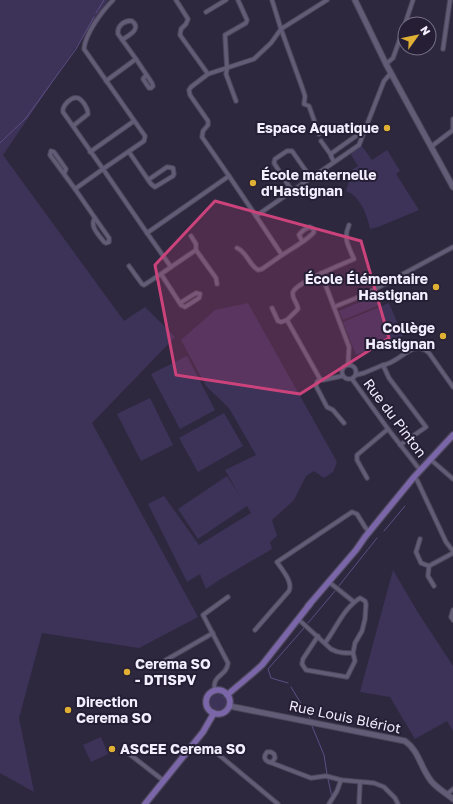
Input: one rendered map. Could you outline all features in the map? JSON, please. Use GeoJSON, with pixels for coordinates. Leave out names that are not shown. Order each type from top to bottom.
{"type":"FeatureCollection","features":[{"type":"Feature","properties":{"kind":"main road"},"geometry":{"type":"LineString","coordinates":[[227,695],[257,669],[354,548],[420,470],[453,435]]}},
{"type":"Feature","properties":{"kind":"main road"},"geometry":{"type":"LineString","coordinates":[[308,606],[356,550],[364,537]]}},
{"type":"Feature","properties":{"kind":"main road"},"geometry":{"type":"LineString","coordinates":[[215,691],[222,691],[227,695],[229,698],[229,706],[225,712],[221,714],[214,714],[208,709],[206,703],[208,695],[215,691]]}},
{"type":"Feature","properties":{"kind":"main road"},"geometry":{"type":"LineString","coordinates":[[146,804],[203,732],[214,714]]}},
{"type":"Feature","properties":{"kind":"street"},"geometry":{"type":"LineString","coordinates":[[75,189],[129,152],[144,141],[145,138],[84,49],[84,43],[97,19],[113,0]]}},
{"type":"Feature","properties":{"kind":"street"},"geometry":{"type":"LineString","coordinates":[[176,0],[188,19],[186,24],[180,28],[180,35],[208,74]]}},
{"type":"Feature","properties":{"kind":"street"},"geometry":{"type":"LineString","coordinates":[[206,12],[226,0]]}},
{"type":"Feature","properties":{"kind":"street"},"geometry":{"type":"LineString","coordinates":[[236,101],[226,74],[225,35],[246,23],[247,20],[238,0]]}},
{"type":"Feature","properties":{"kind":"street"},"geometry":{"type":"LineString","coordinates":[[272,0],[305,96],[304,104],[309,106],[319,134]]}},
{"type":"Feature","properties":{"kind":"street"},"geometry":{"type":"LineString","coordinates":[[282,255],[202,137],[203,131],[208,125],[208,121],[189,92],[191,87],[208,74],[254,59],[271,43],[281,29],[327,0]]}},
{"type":"Feature","properties":{"kind":"street"},"geometry":{"type":"LineString","coordinates":[[356,0],[386,64],[453,186]]}},
{"type":"Feature","properties":{"kind":"street"},"geometry":{"type":"LineString","coordinates":[[408,16],[413,0]]}},
{"type":"Feature","properties":{"kind":"street"},"geometry":{"type":"LineString","coordinates":[[443,49],[450,0]]}},
{"type":"Feature","properties":{"kind":"street"},"geometry":{"type":"LineString","coordinates":[[122,40],[135,31],[136,24],[132,21],[127,20],[118,28],[118,34],[122,40],[136,60],[146,75]]}},
{"type":"Feature","properties":{"kind":"street"},"geometry":{"type":"LineString","coordinates":[[386,64],[393,58],[397,47]]}},
{"type":"Feature","properties":{"kind":"street"},"geometry":{"type":"LineString","coordinates":[[106,81],[136,60]]}},
{"type":"Feature","properties":{"kind":"street"},"geometry":{"type":"LineString","coordinates":[[256,216],[359,145],[384,81],[391,73]]}},
{"type":"Feature","properties":{"kind":"street"},"geometry":{"type":"LineString","coordinates":[[73,126],[88,114],[87,108],[81,100],[77,98],[64,105],[62,110],[90,152],[171,267]]}},
{"type":"Feature","properties":{"kind":"street"},"geometry":{"type":"LineString","coordinates":[[432,146],[453,130],[453,119]]}},
{"type":"Feature","properties":{"kind":"street"},"geometry":{"type":"LineString","coordinates":[[90,152],[134,121]]}},
{"type":"Feature","properties":{"kind":"street"},"geometry":{"type":"LineString","coordinates":[[331,155],[364,131]]}},
{"type":"Feature","properties":{"kind":"street"},"geometry":{"type":"LineString","coordinates":[[321,141],[334,162]]}},
{"type":"Feature","properties":{"kind":"street"},"geometry":{"type":"LineString","coordinates":[[64,174],[66,169],[54,152],[51,151],[50,155],[75,189],[109,238],[109,242],[104,242],[93,226],[93,221],[95,218]]}},
{"type":"Feature","properties":{"kind":"street"},"geometry":{"type":"LineString","coordinates":[[292,191],[274,163],[275,159],[287,151],[292,151],[311,178]]}},
{"type":"Feature","properties":{"kind":"street"},"geometry":{"type":"LineString","coordinates":[[129,152],[148,180],[151,184],[157,187],[173,176],[173,168],[167,167],[148,180]]}},
{"type":"Feature","properties":{"kind":"street"},"geometry":{"type":"LineString","coordinates":[[147,233],[229,176]]}},
{"type":"Feature","properties":{"kind":"street"},"geometry":{"type":"LineString","coordinates":[[272,308],[278,321],[281,322],[287,320],[298,309],[298,305],[292,296],[292,293],[296,288],[321,273],[354,259],[347,244],[346,234],[349,225]]}},
{"type":"Feature","properties":{"kind":"street"},"geometry":{"type":"LineString","coordinates":[[191,236],[196,244],[196,250],[216,278],[217,284]]}},
{"type":"Feature","properties":{"kind":"street"},"geometry":{"type":"LineString","coordinates":[[237,248],[242,250],[254,268],[258,270],[262,269],[302,241]]}},
{"type":"Feature","properties":{"kind":"street"},"geometry":{"type":"LineString","coordinates":[[334,307],[366,294],[453,247]]}},
{"type":"Feature","properties":{"kind":"street"},"geometry":{"type":"LineString","coordinates":[[130,266],[144,285],[196,250]]}},
{"type":"Feature","properties":{"kind":"street","name":"Rue du Pinton"},"geometry":{"type":"LineString","coordinates":[[321,273],[349,347],[348,365]]}},
{"type":"Feature","properties":{"kind":"street"},"geometry":{"type":"LineString","coordinates":[[161,274],[180,303],[183,307],[199,298],[200,294],[196,293],[180,303]]}},
{"type":"Feature","properties":{"kind":"street"},"geometry":{"type":"LineString","coordinates":[[287,320],[320,379]]}},
{"type":"Feature","properties":{"kind":"street"},"geometry":{"type":"LineString","coordinates":[[356,375],[383,365],[391,364],[415,348],[425,349],[453,387]]}},
{"type":"Feature","properties":{"kind":"street","name":"Rue du Pinton"},"geometry":{"type":"LineString","coordinates":[[348,365],[354,367],[356,375],[352,379],[347,380],[342,376],[342,368],[348,365]]}},
{"type":"Feature","properties":{"kind":"street"},"geometry":{"type":"LineString","coordinates":[[383,365],[388,378],[426,427],[400,445]]}},
{"type":"Feature","properties":{"kind":"street"},"geometry":{"type":"LineString","coordinates":[[320,379],[323,380],[342,376]]}},
{"type":"Feature","properties":{"kind":"street"},"geometry":{"type":"LineString","coordinates":[[320,379],[317,382],[317,388],[327,407],[333,410],[344,423]]}},
{"type":"Feature","properties":{"kind":"street","name":"Rue du Pinton"},"geometry":{"type":"LineString","coordinates":[[352,379],[420,470]]}},
{"type":"Feature","properties":{"kind":"street"},"geometry":{"type":"LineString","coordinates":[[367,478],[357,460],[357,454],[388,429]]}},
{"type":"Feature","properties":{"kind":"street"},"geometry":{"type":"LineString","coordinates":[[430,459],[453,479]]}},
{"type":"Feature","properties":{"kind":"street"},"geometry":{"type":"LineString","coordinates":[[414,477],[417,480],[446,542],[453,552],[429,566],[421,564],[416,555],[420,539]]}},
{"type":"Feature","properties":{"kind":"street"},"geometry":{"type":"LineString","coordinates":[[255,630],[291,588],[290,583],[278,562],[352,512],[358,514],[365,528],[369,532]]}},
{"type":"Feature","properties":{"kind":"street"},"geometry":{"type":"LineString","coordinates":[[429,566],[428,576],[434,586]]}},
{"type":"Feature","properties":{"kind":"street"},"geometry":{"type":"LineString","coordinates":[[329,582],[354,602]]}},
{"type":"Feature","properties":{"kind":"street"},"geometry":{"type":"LineString","coordinates":[[215,691],[215,680],[225,671],[228,667],[228,663],[203,615],[228,597]]}},
{"type":"Feature","properties":{"kind":"street"},"geometry":{"type":"LineString","coordinates":[[318,636],[303,658],[302,664],[306,670],[347,677],[355,661],[352,653],[355,643],[364,624],[366,604],[363,599],[360,598],[354,602],[343,614],[325,643]]}},
{"type":"Feature","properties":{"kind":"street"},"geometry":{"type":"LineString","coordinates":[[453,610],[451,617],[453,620]]}},
{"type":"Feature","properties":{"kind":"street"},"geometry":{"type":"LineString","coordinates":[[298,619],[331,649],[338,652],[352,653]]}},
{"type":"Feature","properties":{"kind":"street"},"geometry":{"type":"LineString","coordinates":[[166,660],[213,633]]}},
{"type":"Feature","properties":{"kind":"street","name":"Rue Louis Blériot"},"geometry":{"type":"LineString","coordinates":[[229,706],[405,741],[413,747],[429,779],[453,799]]}},
{"type":"Feature","properties":{"kind":"street"},"geometry":{"type":"LineString","coordinates":[[128,753],[164,781]]}},
{"type":"Feature","properties":{"kind":"street"},"geometry":{"type":"LineString","coordinates":[[219,755],[278,804]]}},
{"type":"Feature","properties":{"kind":"street"},"geometry":{"type":"LineString","coordinates":[[269,762],[311,778],[326,776],[360,783],[374,783],[384,787],[395,798],[398,804]]}},
{"type":"Feature","properties":{"kind":"street"},"geometry":{"type":"LineString","coordinates":[[329,804],[337,791],[341,780]]}},
{"type":"Feature","properties":{"kind":"street"},"geometry":{"type":"LineString","coordinates":[[359,804],[360,783]]}},
{"type":"Feature","properties":{"kind":"street"},"geometry":{"type":"LineString","coordinates":[[447,794],[453,789]]}},
{"type":"Feature","properties":{"kind":"highlighted area"},"geometry":{"type":"Polygon","coordinates":[[[215,201],[361,241],[389,338],[300,394],[176,375],[155,265],[215,201]]]}},
{"type":"Feature","properties":{"kind":"shaded area"},"geometry":{"type":"Polygon","coordinates":[[[0,0],[108,0],[3,155],[124,321],[145,307],[175,337],[92,423],[198,617],[139,648],[42,633],[19,718],[34,792],[0,773],[0,0]]]}},
{"type":"Feature","properties":{"kind":"shaded area"},"geometry":{"type":"Polygon","coordinates":[[[361,145],[372,160],[387,150],[400,171],[396,174],[419,210],[370,229],[365,213],[359,202],[351,193],[346,191],[353,169],[358,166],[350,153],[361,145]]]}},
{"type":"Feature","properties":{"kind":"shaded area"},"geometry":{"type":"Polygon","coordinates":[[[376,295],[380,305],[343,320],[339,311],[376,295]]]}},
{"type":"Feature","properties":{"kind":"shaded area"},"geometry":{"type":"Polygon","coordinates":[[[248,303],[337,462],[333,472],[324,478],[314,471],[306,476],[294,500],[272,520],[277,536],[270,542],[272,549],[206,589],[200,574],[187,582],[148,504],[164,496],[199,545],[251,513],[247,506],[198,539],[178,509],[227,476],[240,496],[225,470],[256,455],[229,408],[206,386],[181,340],[215,310],[248,303]]]}},
{"type":"Feature","properties":{"kind":"shaded area"},"geometry":{"type":"Polygon","coordinates":[[[389,303],[403,336],[356,355],[343,322],[389,303]]]}},
{"type":"Feature","properties":{"kind":"shaded area"},"geometry":{"type":"Polygon","coordinates":[[[187,356],[215,410],[180,429],[151,374],[187,356]]]}},
{"type":"Feature","properties":{"kind":"shaded area"},"geometry":{"type":"Polygon","coordinates":[[[150,398],[173,445],[141,461],[117,414],[150,398]]]}},
{"type":"Feature","properties":{"kind":"shaded area"},"geometry":{"type":"Polygon","coordinates":[[[224,413],[243,446],[198,472],[179,438],[224,413]]]}},
{"type":"Feature","properties":{"kind":"shaded area"},"geometry":{"type":"Polygon","coordinates":[[[393,570],[417,611],[453,666],[453,731],[447,721],[415,739],[390,697],[360,692],[393,570]]]}},
{"type":"Feature","properties":{"kind":"shaded area"},"geometry":{"type":"Polygon","coordinates":[[[218,693],[224,696],[227,702],[224,708],[218,711],[212,708],[209,702],[212,696],[218,693]]]}},
{"type":"Feature","properties":{"kind":"shaded area"},"geometry":{"type":"Polygon","coordinates":[[[101,737],[108,754],[91,762],[83,745],[101,737]]]}},
{"type":"Feature","properties":{"kind":"waterway"},"geometry":{"type":"LineString","coordinates":[[96,13],[104,0]]}},
{"type":"Feature","properties":{"kind":"waterway"},"geometry":{"type":"LineString","coordinates":[[0,143],[26,118],[76,49],[94,17]]}},
{"type":"Feature","properties":{"kind":"waterway"},"geometry":{"type":"LineString","coordinates":[[384,531],[405,506]]}},
{"type":"Feature","properties":{"kind":"waterway"},"geometry":{"type":"LineString","coordinates":[[338,587],[377,538]]}},
{"type":"Feature","properties":{"kind":"waterway"},"geometry":{"type":"LineString","coordinates":[[308,623],[335,591]]}},
{"type":"Feature","properties":{"kind":"waterway"},"geometry":{"type":"LineString","coordinates":[[288,683],[271,678],[268,669],[304,628]]}},
{"type":"Feature","properties":{"kind":"waterway"},"geometry":{"type":"LineString","coordinates":[[291,687],[311,720]]}},
{"type":"Feature","properties":{"kind":"waterway"},"geometry":{"type":"LineString","coordinates":[[312,726],[324,755],[327,774]]}},
{"type":"Feature","properties":{"kind":"waterway"},"geometry":{"type":"LineString","coordinates":[[328,779],[332,797]]}},
{"type":"Feature","properties":{"kind":"place","name":"Espace Aquatique"},"geometry":{"type":"Point","coordinates":[387,128]}},
{"type":"Feature","properties":{"kind":"place","name":"École maternelle d'Hastignan"},"geometry":{"type":"Point","coordinates":[253,183]}},
{"type":"Feature","properties":{"kind":"place","name":"École Élémentaire Hastignan"},"geometry":{"type":"Point","coordinates":[436,287]}},
{"type":"Feature","properties":{"kind":"place","name":"Collège Hastignan"},"geometry":{"type":"Point","coordinates":[443,336]}},
{"type":"Feature","properties":{"kind":"place","name":"Cerema SO - DTISPV"},"geometry":{"type":"Point","coordinates":[127,672]}},
{"type":"Feature","properties":{"kind":"place","name":"Direction Cerema SO"},"geometry":{"type":"Point","coordinates":[68,710]}},
{"type":"Feature","properties":{"kind":"place","name":"ASCEE Cerema SO"},"geometry":{"type":"Point","coordinates":[112,749]}}]}
